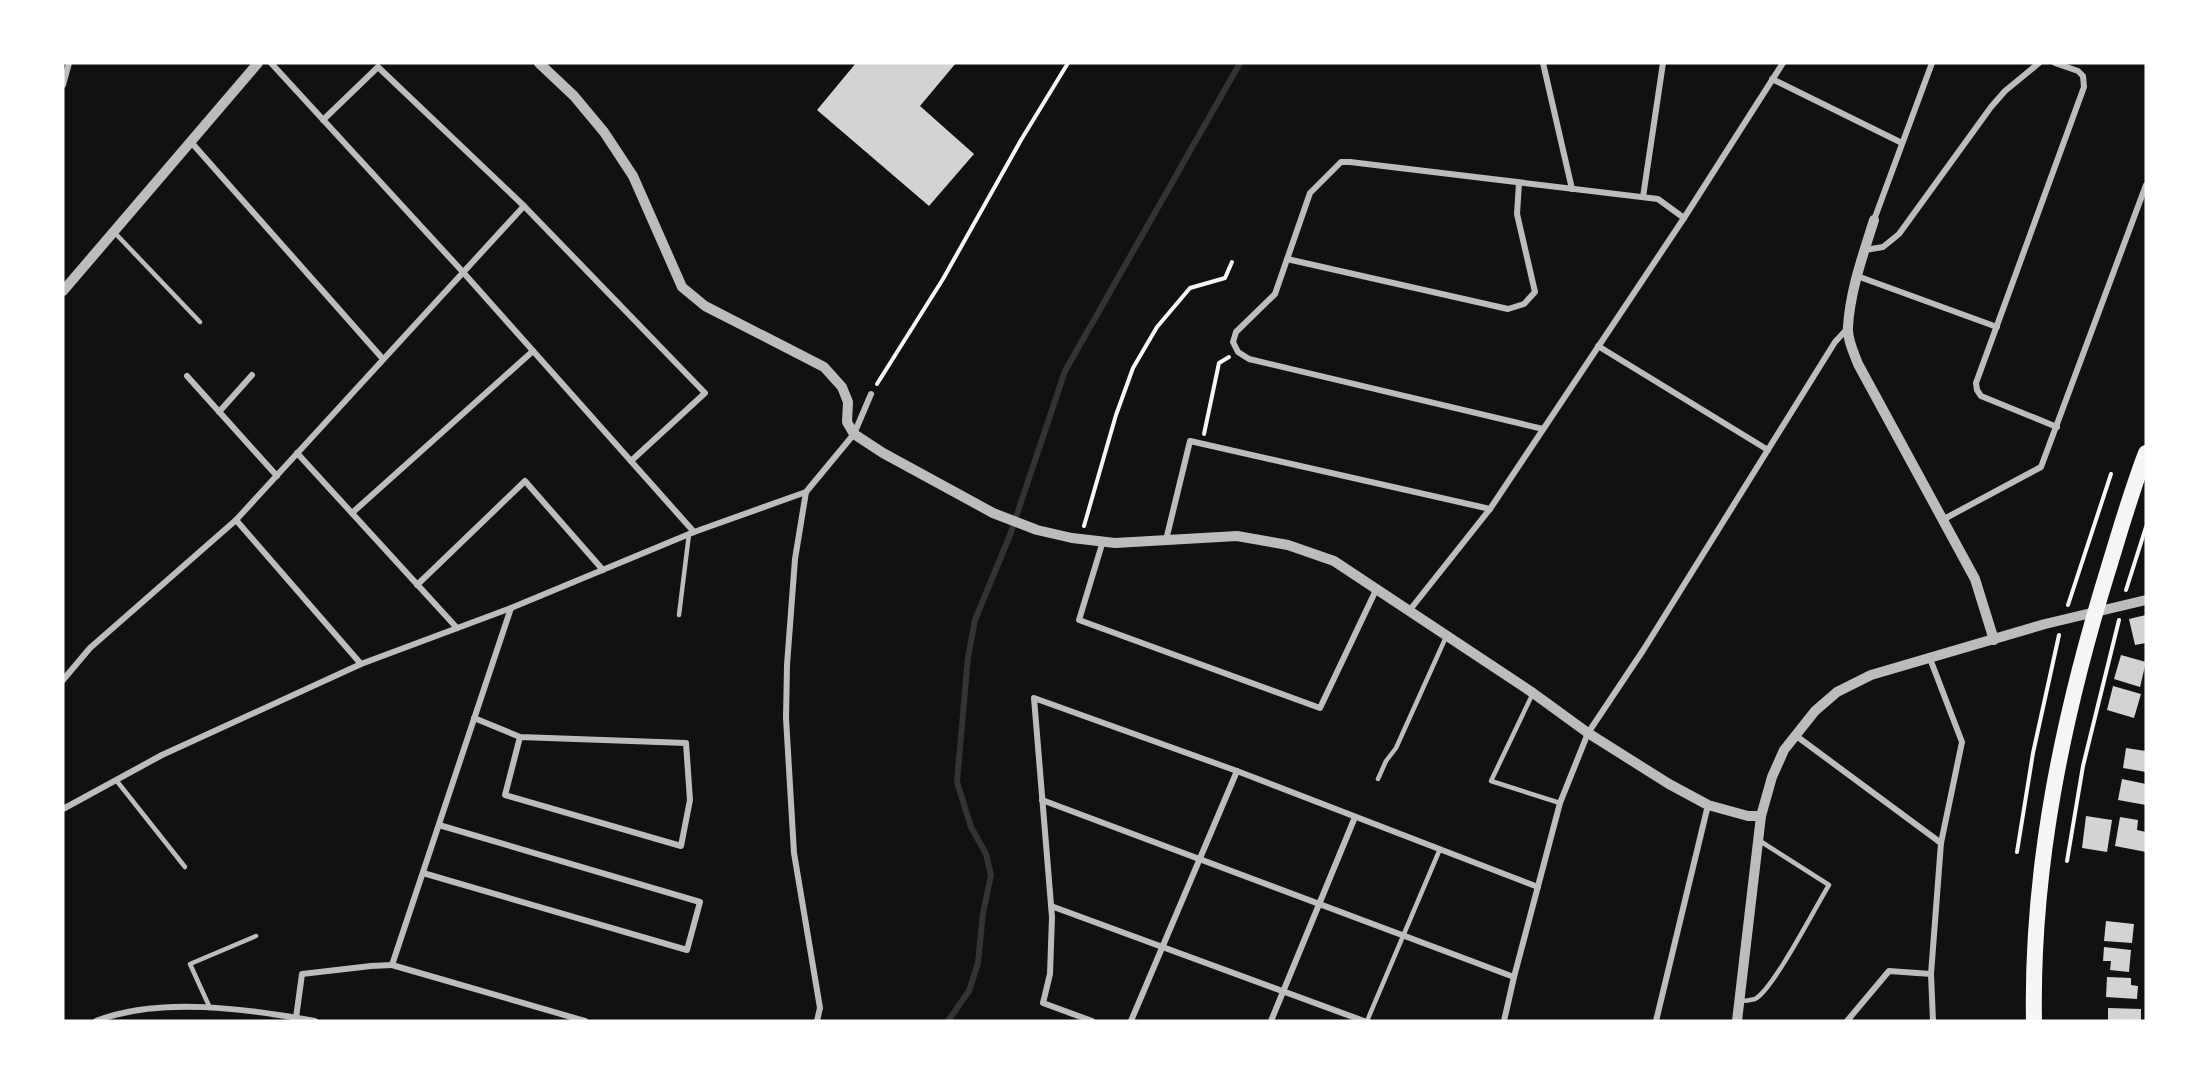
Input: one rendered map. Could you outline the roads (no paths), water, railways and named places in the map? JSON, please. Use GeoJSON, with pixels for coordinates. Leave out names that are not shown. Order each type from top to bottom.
{"type":"FeatureCollection","features":[{"type":"Feature","properties":{"kind":"highway"},"geometry":{"type":"LineString","coordinates":[[2034,1021],[2033,968],[2041,880],[2059,760],[2084,646],[2146,453]]}},
{"type":"Feature","properties":{"kind":"street"},"geometry":{"type":"LineString","coordinates":[[63,85],[69,63]]}},
{"type":"Feature","properties":{"kind":"street"},"geometry":{"type":"LineString","coordinates":[[63,291],[258,63]]}},
{"type":"Feature","properties":{"kind":"street"},"geometry":{"type":"LineString","coordinates":[[271,63],[462,271],[692,533]]}},
{"type":"Feature","properties":{"kind":"street"},"geometry":{"type":"LineString","coordinates":[[539,63],[574,96],[604,132],[633,176],[682,287],[705,306],[824,367],[842,387],[848,402],[847,422],[854,434],[883,453],[993,513],[1037,530],[1115,543],[1238,536],[1288,545],[1334,561],[1533,693],[1588,733],[1669,784],[1708,805],[1748,816],[1761,816]]}},
{"type":"Feature","properties":{"kind":"street"},"geometry":{"type":"LineString","coordinates":[[1543,63],[1572,189]]}},
{"type":"Feature","properties":{"kind":"street"},"geometry":{"type":"LineString","coordinates":[[1642,197],[1663,63]]}},
{"type":"Feature","properties":{"kind":"street"},"geometry":{"type":"LineString","coordinates":[[1408,612],[1490,508],[1684,218],[1783,63]]}},
{"type":"Feature","properties":{"kind":"street"},"geometry":{"type":"LineString","coordinates":[[1932,63],[1874,220],[1857,276],[1847,329],[1858,364],[1975,579],[1994,640]]}},
{"type":"Feature","properties":{"kind":"street"},"geometry":{"type":"LineString","coordinates":[[1865,250],[1883,247],[1899,234],[1991,107],[2005,91],[2039,63]]}},
{"type":"Feature","properties":{"kind":"street"},"geometry":{"type":"LineString","coordinates":[[2055,63],[2078,71],[2083,76],[2084,87],[1976,383],[1981,396],[2057,427]]}},
{"type":"Feature","properties":{"kind":"street"},"geometry":{"type":"LineString","coordinates":[[323,120],[378,67],[524,206],[705,393],[631,461]]}},
{"type":"Feature","properties":{"kind":"street"},"geometry":{"type":"LineString","coordinates":[[1772,79],[1902,143]]}},
{"type":"Feature","properties":{"kind":"street"},"geometry":{"type":"LineString","coordinates":[[191,142],[383,359]]}},
{"type":"Feature","properties":{"kind":"street"},"geometry":{"type":"LineString","coordinates":[[1543,429],[1250,359],[1238,352],[1233,342],[1236,332],[1275,294],[1310,193],[1341,162],[1658,199],[1684,218]]}},
{"type":"Feature","properties":{"kind":"street"},"geometry":{"type":"LineString","coordinates":[[1287,259],[1508,309],[1516,307],[1524,304],[1535,292],[1517,214],[1519,183]]}},
{"type":"Feature","properties":{"kind":"street"},"geometry":{"type":"LineString","coordinates":[[1944,519],[2041,467],[2146,185]]}},
{"type":"Feature","properties":{"kind":"street"},"geometry":{"type":"LineString","coordinates":[[63,680],[90,648],[236,520],[524,206]]}},
{"type":"Feature","properties":{"kind":"street"},"geometry":{"type":"LineString","coordinates":[[1857,276],[1997,327]]}},
{"type":"Feature","properties":{"kind":"street"},"geometry":{"type":"LineString","coordinates":[[1504,1021],[1560,803],[1588,733],[1644,649],[1835,342],[1847,329]]}},
{"type":"Feature","properties":{"kind":"street"},"geometry":{"type":"LineString","coordinates":[[1598,346],[1768,450]]}},
{"type":"Feature","properties":{"kind":"street"},"geometry":{"type":"LineString","coordinates":[[352,513],[533,351]]}},
{"type":"Feature","properties":{"kind":"street"},"geometry":{"type":"LineString","coordinates":[[219,412],[252,375]]}},
{"type":"Feature","properties":{"kind":"street"},"geometry":{"type":"LineString","coordinates":[[187,376],[277,476]]}},
{"type":"Feature","properties":{"kind":"street"},"geometry":{"type":"LineString","coordinates":[[817,1021],[820,1008],[794,854],[786,718],[787,665],[795,559],[806,492],[854,434],[871,394]]}},
{"type":"Feature","properties":{"kind":"street"},"geometry":{"type":"LineString","coordinates":[[1166,540],[1190,441],[1490,508]]}},
{"type":"Feature","properties":{"kind":"street"},"geometry":{"type":"LineString","coordinates":[[297,453],[457,628]]}},
{"type":"Feature","properties":{"kind":"street"},"geometry":{"type":"LineString","coordinates":[[417,585],[525,481],[603,570]]}},
{"type":"Feature","properties":{"kind":"street"},"geometry":{"type":"LineString","coordinates":[[63,809],[162,755],[361,664],[511,608],[692,533],[806,492]]}},
{"type":"Feature","properties":{"kind":"street"},"geometry":{"type":"LineString","coordinates":[[236,520],[361,664]]}},
{"type":"Feature","properties":{"kind":"street"},"geometry":{"type":"LineString","coordinates":[[1103,541],[1078,620],[1320,708],[1376,590]]}},
{"type":"Feature","properties":{"kind":"street"},"geometry":{"type":"LineString","coordinates":[[1737,1021],[1761,816],[1772,777],[1784,750],[1815,711],[1838,692],[1871,675],[2045,624],[2146,600]]}},
{"type":"Feature","properties":{"kind":"street"},"geometry":{"type":"LineString","coordinates":[[392,965],[511,608]]}},
{"type":"Feature","properties":{"kind":"street"},"geometry":{"type":"LineString","coordinates":[[1929,657],[1962,742],[1941,843],[1931,974],[1933,1021]]}},
{"type":"Feature","properties":{"kind":"street"},"geometry":{"type":"LineString","coordinates":[[1092,1021],[1043,1003],[1050,974],[1051,906],[1034,698],[1237,771],[1538,887]]}},
{"type":"Feature","properties":{"kind":"street"},"geometry":{"type":"LineString","coordinates":[[474,718],[520,737],[686,742],[690,800],[681,846],[505,795],[520,737]]}},
{"type":"Feature","properties":{"kind":"street"},"geometry":{"type":"LineString","coordinates":[[1795,735],[1941,843]]}},
{"type":"Feature","properties":{"kind":"street"},"geometry":{"type":"LineString","coordinates":[[1131,1021],[1237,771]]}},
{"type":"Feature","properties":{"kind":"street"},"geometry":{"type":"LineString","coordinates":[[1042,800],[1514,977]]}},
{"type":"Feature","properties":{"kind":"street"},"geometry":{"type":"LineString","coordinates":[[1656,1021],[1708,805]]}},
{"type":"Feature","properties":{"kind":"street"},"geometry":{"type":"LineString","coordinates":[[1271,1021],[1355,817]]}},
{"type":"Feature","properties":{"kind":"street"},"geometry":{"type":"LineString","coordinates":[[423,873],[687,950],[700,902],[439,825]]}},
{"type":"Feature","properties":{"kind":"street"},"geometry":{"type":"LineString","coordinates":[[1051,906],[1366,1021]]}},
{"type":"Feature","properties":{"kind":"street"},"geometry":{"type":"LineString","coordinates":[[296,1018],[302,974],[392,965],[585,1021]]}},
{"type":"Feature","properties":{"kind":"street"},"geometry":{"type":"LineString","coordinates":[[1847,1021],[1889,971],[1931,974]]}},
{"type":"Feature","properties":{"kind":"street"},"geometry":{"type":"LineString","coordinates":[[96,1021],[117,1013],[167,1006],[210,1008],[315,1021]]}},
{"type":"Feature","properties":{"kind":"lane"},"geometry":{"type":"LineString","coordinates":[[114,232],[200,322]]}},
{"type":"Feature","properties":{"kind":"lane"},"geometry":{"type":"LineString","coordinates":[[679,615],[692,533]]}},
{"type":"Feature","properties":{"kind":"lane"},"geometry":{"type":"LineString","coordinates":[[1378,779],[1386,761],[1396,748],[1446,636]]}},
{"type":"Feature","properties":{"kind":"lane"},"geometry":{"type":"LineString","coordinates":[[1533,693],[1491,781],[1560,803]]}},
{"type":"Feature","properties":{"kind":"lane"},"geometry":{"type":"LineString","coordinates":[[116,780],[185,867]]}},
{"type":"Feature","properties":{"kind":"lane"},"geometry":{"type":"LineString","coordinates":[[1739,1002],[1755,999],[1763,993],[1796,944],[1805,924],[1829,885],[1758,840]]}},
{"type":"Feature","properties":{"kind":"lane"},"geometry":{"type":"LineString","coordinates":[[1366,1021],[1440,849]]}},
{"type":"Feature","properties":{"kind":"lane"},"geometry":{"type":"LineString","coordinates":[[210,1008],[190,964],[256,936]]}},
{"type":"Feature","properties":{"kind":"waterway"},"geometry":{"type":"LineString","coordinates":[[948,1021],[969,991],[978,963],[983,913],[991,875],[986,854],[971,827],[957,782],[968,657],[975,620],[1010,535],[1065,371],[1240,63]]}}]}
